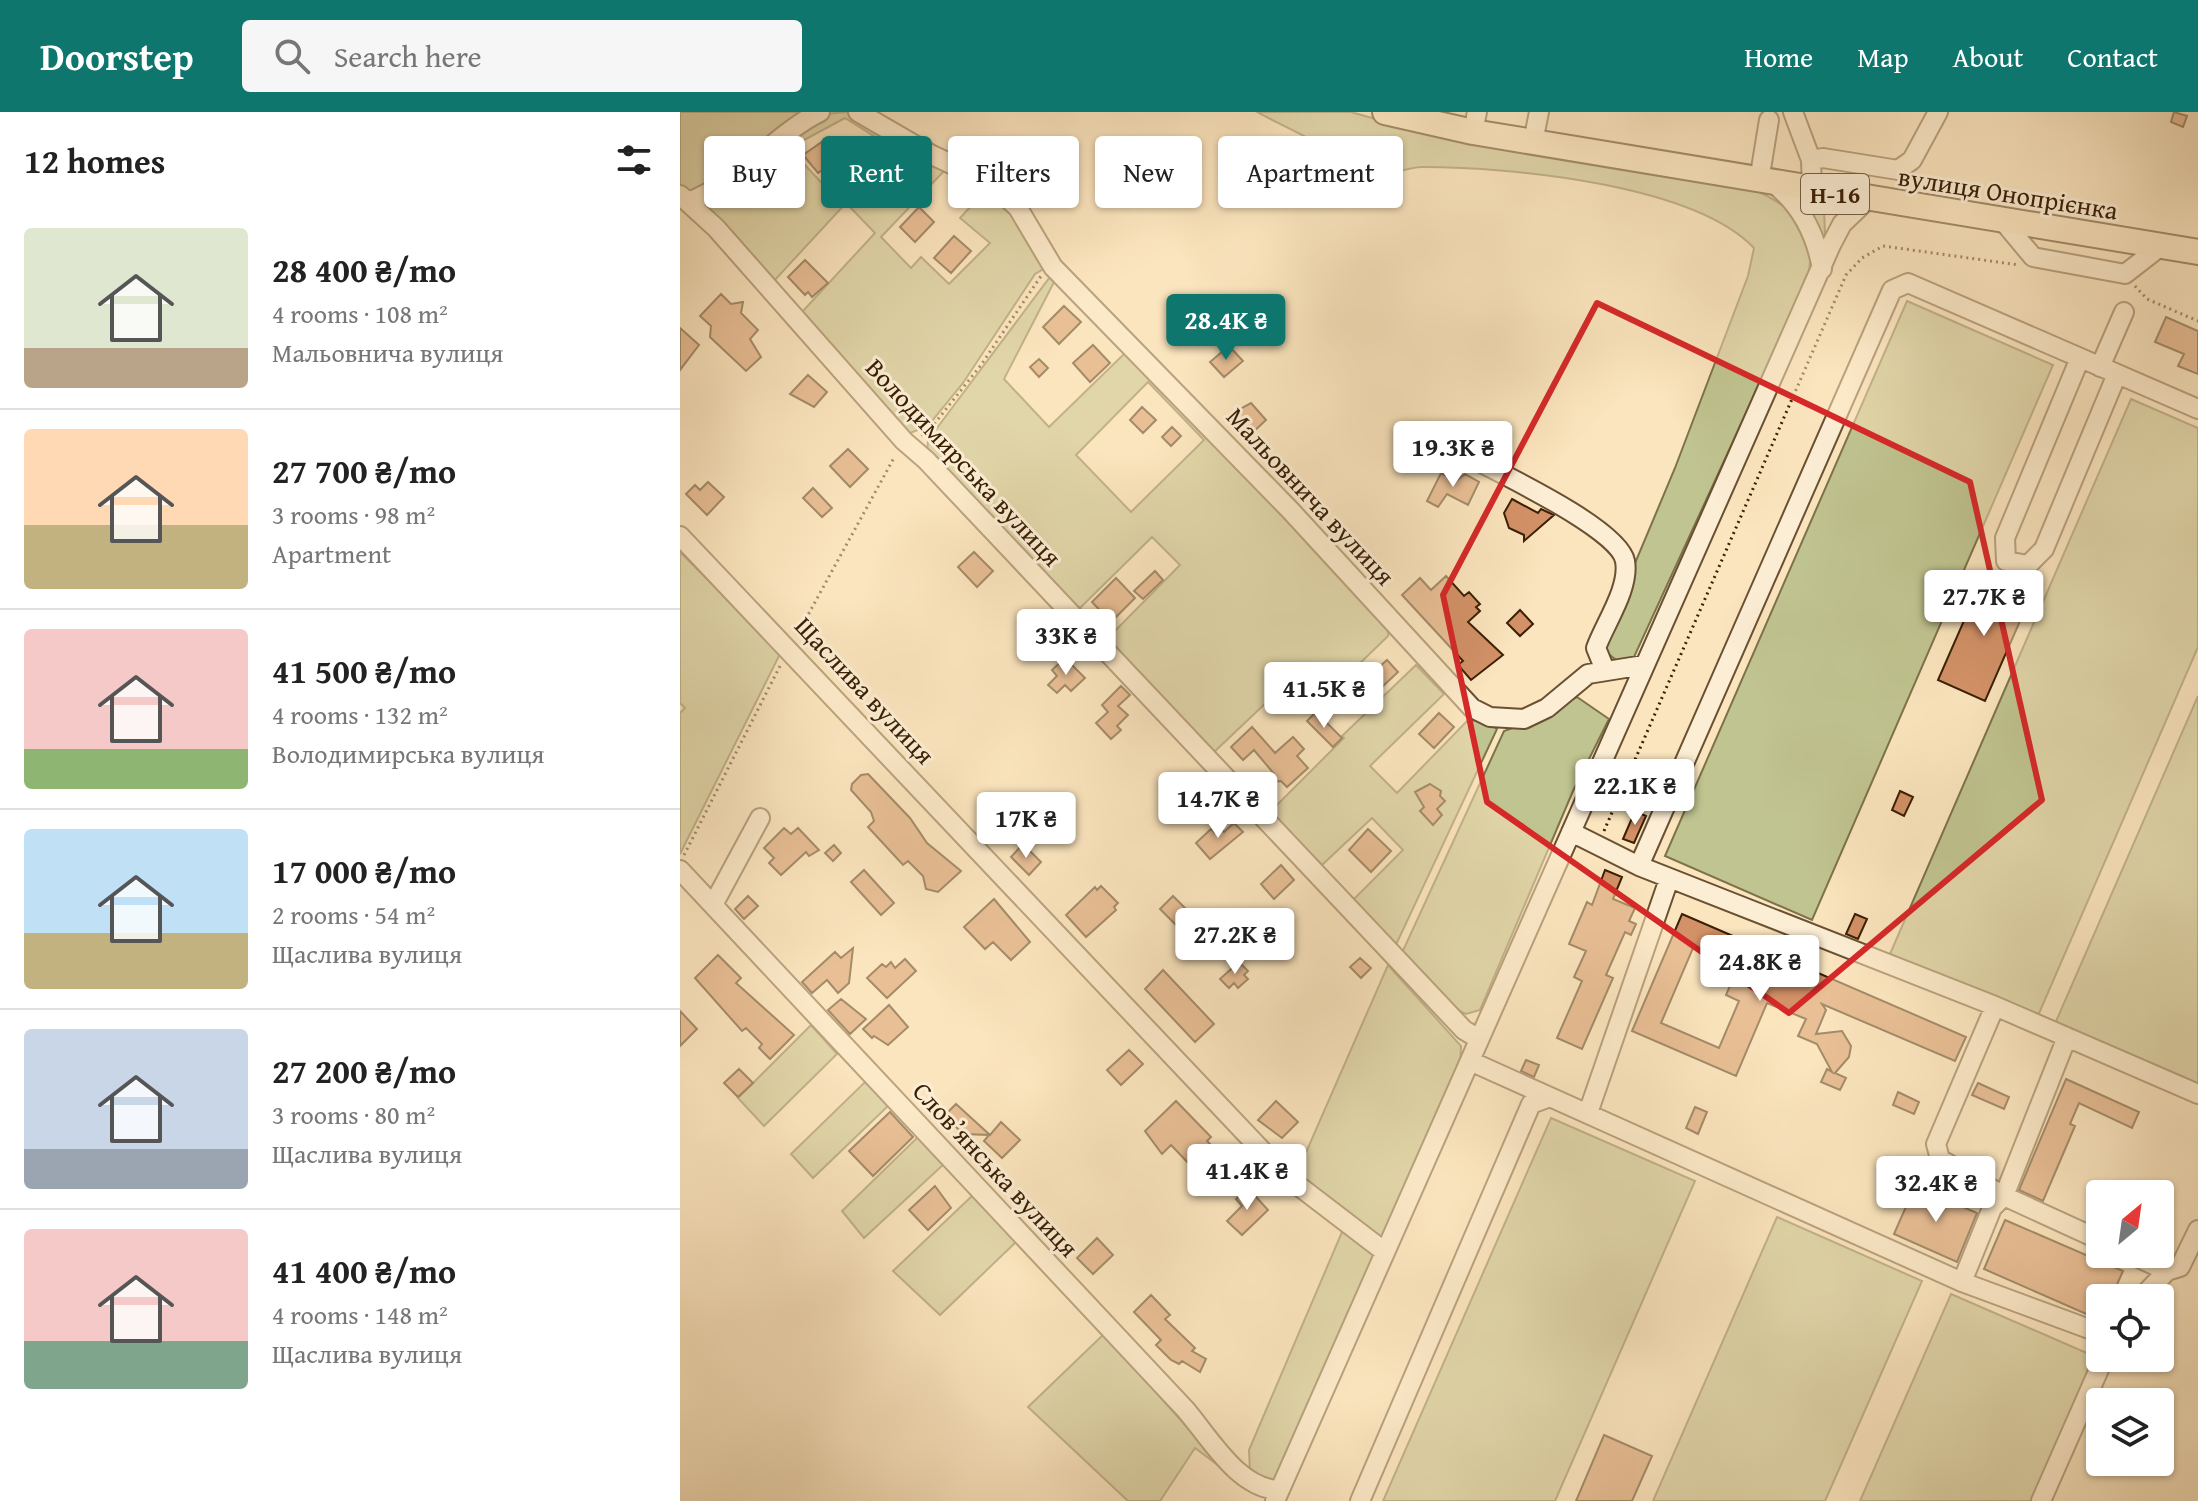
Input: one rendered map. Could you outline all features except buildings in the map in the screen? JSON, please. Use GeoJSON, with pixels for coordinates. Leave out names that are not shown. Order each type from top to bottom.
{"type":"FeatureCollection","features":[{"type":"Feature","properties":{"kind":"main road","name":"вулиця Онопрієнка"},"geometry":{"type":"LineString","coordinates":[[1385,112],[1475,122],[1533,142],[2198,252]]}},
{"type":"Feature","properties":{"kind":"street"},"geometry":{"type":"LineString","coordinates":[[684,198],[701,197],[763,156],[820,112]]}},
{"type":"Feature","properties":{"kind":"street","name":"Мальовнича вулиця"},"geometry":{"type":"LineString","coordinates":[[858,112],[932,155],[990,182],[1018,208],[1053,267],[1280,499],[1472,708],[1490,717],[1524,719],[1547,708],[1588,674],[1644,665]]}},
{"type":"Feature","properties":{"kind":"street"},"geometry":{"type":"LineString","coordinates":[[1533,142],[1539,112]]}},
{"type":"Feature","properties":{"kind":"street"},"geometry":{"type":"LineString","coordinates":[[1793,112],[1811,160],[1812,190]]}},
{"type":"Feature","properties":{"kind":"street"},"geometry":{"type":"LineString","coordinates":[[1811,160],[1898,170],[1912,160],[1938,112]]}},
{"type":"Feature","properties":{"kind":"street"},"geometry":{"type":"LineString","coordinates":[[1769,120],[1766,182],[1799,208],[1816,244],[1822,269]]}},
{"type":"Feature","properties":{"kind":"street","name":"Володимирська вулиця"},"geometry":{"type":"LineString","coordinates":[[684,198],[716,228],[904,441],[926,460],[1464,1030],[1479,1039]]}},
{"type":"Feature","properties":{"kind":"street"},"geometry":{"type":"LineString","coordinates":[[1277,1495],[1842,224],[1868,199]]}},
{"type":"Feature","properties":{"kind":"street"},"geometry":{"type":"LineString","coordinates":[[2003,221],[2033,257],[2125,274],[2161,246]]}},
{"type":"Feature","properties":{"kind":"street"},"geometry":{"type":"LineString","coordinates":[[1639,866],[1892,290],[1908,283],[2198,409]]}},
{"type":"Feature","properties":{"kind":"street"},"geometry":{"type":"LineString","coordinates":[[2080,358],[2005,538],[2006,561],[2017,566],[2028,565],[2044,549],[2109,370],[2124,312]]}},
{"type":"Feature","properties":{"kind":"street"},"geometry":{"type":"LineString","coordinates":[[1462,453],[1579,516],[1616,543],[1625,560],[1624,585],[1596,648],[1605,670]]}},
{"type":"Feature","properties":{"kind":"street","name":"Щаслива вулиця"},"geometry":{"type":"LineString","coordinates":[[680,536],[790,648],[1287,1177],[1385,1252]]}},
{"type":"Feature","properties":{"kind":"street"},"geometry":{"type":"LineString","coordinates":[[713,905],[760,818]]}},
{"type":"Feature","properties":{"kind":"street"},"geometry":{"type":"LineString","coordinates":[[1571,832],[1669,879],[1995,1006],[2198,1094]]}},
{"type":"Feature","properties":{"kind":"street","name":"Словʼянська вулиця"},"geometry":{"type":"LineString","coordinates":[[680,870],[1185,1409],[1242,1476],[1277,1495]]}},
{"type":"Feature","properties":{"kind":"street"},"geometry":{"type":"LineString","coordinates":[[1588,1113],[1669,879]]}},
{"type":"Feature","properties":{"kind":"street"},"geometry":{"type":"LineString","coordinates":[[1995,1006],[1936,1144],[1940,1159],[2004,1196],[2086,1234]]}},
{"type":"Feature","properties":{"kind":"street"},"geometry":{"type":"LineString","coordinates":[[1962,1282],[1992,1208],[2004,1196],[2067,1037]]}},
{"type":"Feature","properties":{"kind":"street"},"geometry":{"type":"LineString","coordinates":[[1470,1061],[1962,1282],[2086,1328]]}},
{"type":"Feature","properties":{"kind":"street"},"geometry":{"type":"LineString","coordinates":[[1360,1501],[1531,1104],[1550,1097]]}},
{"type":"Feature","properties":{"kind":"street"},"geometry":{"type":"LineString","coordinates":[[2154,1284],[2167,1271],[2180,1267],[2198,1230]]}},
{"type":"Feature","properties":{"kind":"street"},"geometry":{"type":"LineString","coordinates":[[2160,1268],[2167,1271]]}},
{"type":"Feature","properties":{"kind":"street"},"geometry":{"type":"LineString","coordinates":[[2041,1501],[2098,1372]]}},
{"type":"Feature","properties":{"kind":"path"},"geometry":{"type":"LineString","coordinates":[[680,862],[790,648],[904,441],[927,433],[981,365],[1036,281],[1053,267]]}},
{"type":"Feature","properties":{"kind":"highlighted area"},"geometry":{"type":"Polygon","coordinates":[[[1597,303],[1970,482],[2042,800],[1789,1013],[1487,802],[1443,595],[1597,303]]]}},
{"type":"Feature","properties":{"kind":"green space"},"geometry":{"type":"Polygon","coordinates":[[[680,112],[808,112],[774,136],[704,136],[704,186],[696,192],[680,189],[680,112]]]}},
{"type":"Feature","properties":{"kind":"green space"},"geometry":{"type":"Polygon","coordinates":[[[848,112],[896,136],[874,136],[845,118],[805,139],[805,136],[792,136],[822,114],[848,112]]]}},
{"type":"Feature","properties":{"kind":"green space"},"geometry":{"type":"Polygon","coordinates":[[[1257,112],[1351,112],[1428,134],[1747,187],[1786,208],[1802,225],[1811,248],[1809,276],[1634,657],[1620,663],[1606,652],[1604,637],[1675,468],[1748,276],[1754,248],[1726,226],[1689,208],[1645,194],[1550,176],[1503,171],[1423,167],[1403,170],[1403,136],[1303,136],[1257,112]]]}},
{"type":"Feature","properties":{"kind":"green space"},"geometry":{"type":"Polygon","coordinates":[[[932,157],[948,166],[948,173],[944,171],[932,184],[932,157]]]}},
{"type":"Feature","properties":{"kind":"green space"},"geometry":{"type":"Polygon","coordinates":[[[805,165],[821,182],[821,208],[841,208],[773,282],[697,206],[704,201],[704,208],[805,208],[805,165]]]}},
{"type":"Feature","properties":{"kind":"green space"},"geometry":{"type":"Polygon","coordinates":[[[1806,204],[1824,208],[1825,235],[1820,238],[1806,204]]]}},
{"type":"Feature","properties":{"kind":"green space"},"geometry":{"type":"Polygon","coordinates":[[[851,208],[909,208],[881,237],[911,268],[921,257],[949,284],[990,243],[960,218],[969,208],[1008,208],[1047,267],[1035,274],[963,383],[928,426],[910,433],[882,408],[802,312],[875,233],[851,208]]]}},
{"type":"Feature","properties":{"kind":"green space"},"geometry":{"type":"Polygon","coordinates":[[[1050,277],[1054,282],[1004,379],[1049,427],[1126,352],[1154,376],[1389,627],[1388,636],[1314,708],[1288,682],[1213,753],[1104,642],[1180,565],[1152,537],[1076,612],[927,454],[928,440],[1050,277]],[[1148,382],[1076,455],[1131,512],[1204,440],[1148,382]]]}},
{"type":"Feature","properties":{"kind":"green space"},"geometry":{"type":"Polygon","coordinates":[[[1907,301],[2053,365],[1812,920],[1665,856],[1907,301]]]}},
{"type":"Feature","properties":{"kind":"green space"},"geometry":{"type":"Polygon","coordinates":[[[2131,399],[2198,428],[2198,647],[2037,1018],[1890,954],[2131,399]]]}},
{"type":"Feature","properties":{"kind":"green space"},"geometry":{"type":"Polygon","coordinates":[[[680,552],[781,652],[680,854],[680,713],[685,708],[680,703],[680,552]]]}},
{"type":"Feature","properties":{"kind":"green space"},"geometry":{"type":"Polygon","coordinates":[[[1416,665],[1444,694],[1370,766],[1397,793],[1468,720],[1483,721],[1497,729],[1394,949],[1351,902],[1403,850],[1372,818],[1322,865],[1270,812],[1344,738],[1342,736],[1416,665]]]}},
{"type":"Feature","properties":{"kind":"green space"},"geometry":{"type":"Polygon","coordinates":[[[2198,696],[2198,1088],[2054,1026],[2198,696]]]}},
{"type":"Feature","properties":{"kind":"green space"},"geometry":{"type":"Polygon","coordinates":[[[1577,697],[1609,719],[1573,791],[1480,1010],[1466,1014],[1453,1008],[1401,955],[1504,731],[1558,712],[1562,703],[1577,697]]]}},
{"type":"Feature","properties":{"kind":"green space"},"geometry":{"type":"Polygon","coordinates":[[[1388,965],[1461,1046],[1460,1069],[1383,1237],[1371,1233],[1297,1173],[1388,965]]]}},
{"type":"Feature","properties":{"kind":"green space"},"geometry":{"type":"Polygon","coordinates":[[[811,1025],[837,1054],[764,1126],[738,1098],[811,1025]]]}},
{"type":"Feature","properties":{"kind":"green space"},"geometry":{"type":"Polygon","coordinates":[[[865,1082],[890,1104],[813,1178],[791,1154],[865,1082]]]}},
{"type":"Feature","properties":{"kind":"green space"},"geometry":{"type":"Polygon","coordinates":[[[1551,1118],[1695,1181],[1555,1501],[1383,1501],[1551,1118]]]}},
{"type":"Feature","properties":{"kind":"green space"},"geometry":{"type":"Polygon","coordinates":[[[920,1135],[944,1164],[864,1238],[842,1211],[920,1135]]]}},
{"type":"Feature","properties":{"kind":"green space"},"geometry":{"type":"Polygon","coordinates":[[[972,1196],[1018,1240],[940,1315],[893,1271],[972,1196]]]}},
{"type":"Feature","properties":{"kind":"green space"},"geometry":{"type":"Polygon","coordinates":[[[1777,1217],[1922,1281],[1825,1501],[1653,1501],[1777,1217]]]}},
{"type":"Feature","properties":{"kind":"green space"},"geometry":{"type":"Polygon","coordinates":[[[1342,1232],[1377,1254],[1276,1483],[1250,1473],[1249,1450],[1342,1232]]]}},
{"type":"Feature","properties":{"kind":"green space"},"geometry":{"type":"Polygon","coordinates":[[[1951,1294],[2086,1353],[2086,1372],[2089,1372],[2033,1501],[1860,1501],[1951,1294]]]}},
{"type":"Feature","properties":{"kind":"green space"},"geometry":{"type":"Polygon","coordinates":[[[1104,1334],[1227,1472],[1195,1448],[1160,1501],[1128,1501],[1028,1407],[1104,1334]]]}}]}
